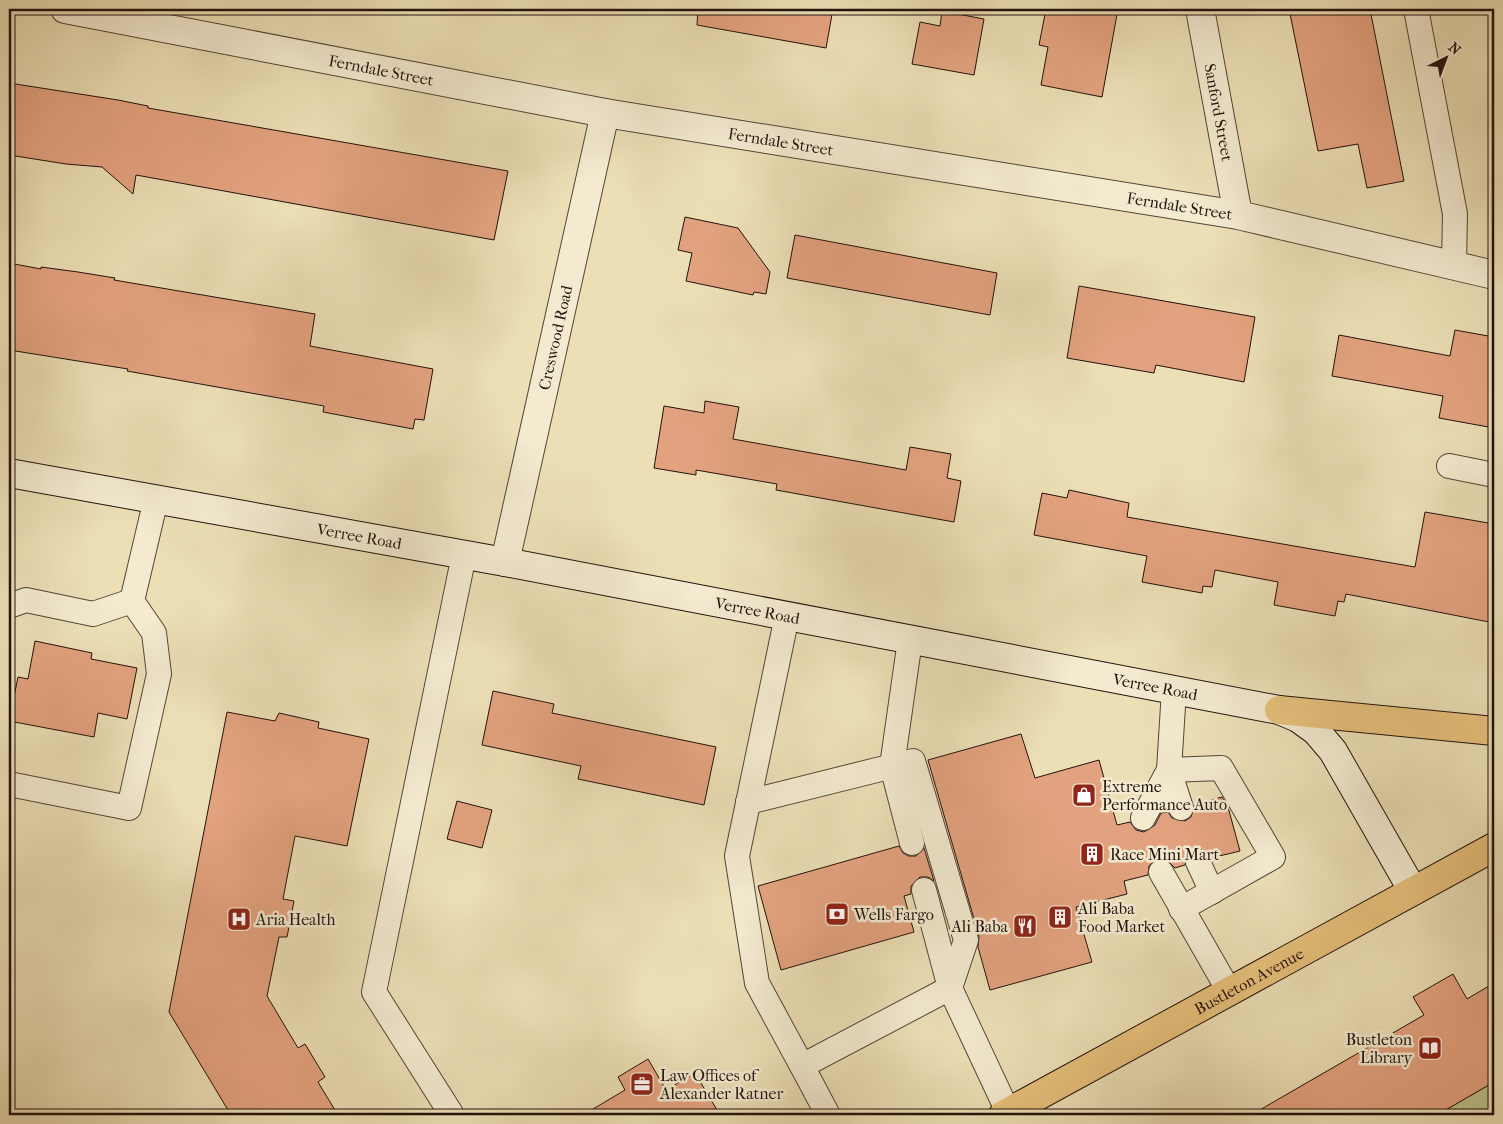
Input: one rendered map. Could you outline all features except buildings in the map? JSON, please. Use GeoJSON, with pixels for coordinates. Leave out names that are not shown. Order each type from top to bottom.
{"type":"FeatureCollection","features":[{"type":"Feature","properties":{"kind":"main road"},"geometry":{"type":"LineString","coordinates":[[1279,710],[1494,731]]}},
{"type":"Feature","properties":{"kind":"main road","name":"Bustleton Avenue"},"geometry":{"type":"LineString","coordinates":[[1006,1114],[1494,847]]}},
{"type":"Feature","properties":{"kind":"street","name":"Sanford Street"},"geometry":{"type":"LineString","coordinates":[[1200,9],[1238,215]]}},
{"type":"Feature","properties":{"kind":"street","name":"Ferndale Street"},"geometry":{"type":"LineString","coordinates":[[75,10],[605,113],[1238,215],[1494,275]]}},
{"type":"Feature","properties":{"kind":"street","name":"Creswood Road"},"geometry":{"type":"LineString","coordinates":[[504,562],[605,113]]}},
{"type":"Feature","properties":{"kind":"street","name":"Verree Road"},"geometry":{"type":"LineString","coordinates":[[9,473],[504,562],[1279,710],[1298,718],[1316,731],[1333,752],[1413,891]]}},
{"type":"Feature","properties":{"kind":"lane"},"geometry":{"type":"LineString","coordinates":[[1416,9],[1455,214],[1454,265]]}},
{"type":"Feature","properties":{"kind":"lane"},"geometry":{"type":"LineString","coordinates":[[1449,466],[1494,475]]}},
{"type":"Feature","properties":{"kind":"lane"},"geometry":{"type":"LineString","coordinates":[[9,784],[129,808],[159,674],[154,633],[132,601],[156,500]]}},
{"type":"Feature","properties":{"kind":"lane"},"geometry":{"type":"LineString","coordinates":[[452,1115],[374,992],[464,555]]}},
{"type":"Feature","properties":{"kind":"lane"},"geometry":{"type":"LineString","coordinates":[[9,606],[26,600],[93,614],[132,601]]}},
{"type":"Feature","properties":{"kind":"lane"},"geometry":{"type":"LineString","coordinates":[[787,616],[737,856],[758,983],[828,1115]]}},
{"type":"Feature","properties":{"kind":"lane"},"geometry":{"type":"LineString","coordinates":[[910,640],[892,766],[912,842]]}},
{"type":"Feature","properties":{"kind":"lane"},"geometry":{"type":"LineString","coordinates":[[1174,690],[1168,770],[1181,808]]}},
{"type":"Feature","properties":{"kind":"lane"},"geometry":{"type":"LineString","coordinates":[[748,802],[913,761],[966,940],[950,988],[802,1066]]}},
{"type":"Feature","properties":{"kind":"lane"},"geometry":{"type":"LineString","coordinates":[[1168,770],[1221,768],[1273,857],[1181,909]]}},
{"type":"Feature","properties":{"kind":"lane"},"geometry":{"type":"LineString","coordinates":[[1143,818],[1168,770]]}},
{"type":"Feature","properties":{"kind":"lane"},"geometry":{"type":"LineString","coordinates":[[1198,862],[1212,892]]}},
{"type":"Feature","properties":{"kind":"lane"},"geometry":{"type":"LineString","coordinates":[[1161,872],[1229,991]]}},
{"type":"Feature","properties":{"kind":"lane"},"geometry":{"type":"LineString","coordinates":[[924,890],[950,988],[1006,1114]]}},
{"type":"Feature","properties":{"kind":"green space"},"geometry":{"type":"Polygon","coordinates":[[[1494,1082],[1494,1115],[1437,1115],[1494,1082]]]}},
{"type":"Feature","properties":{"kind":"place","name":"Extreme Performance Auto"},"geometry":{"type":"Point","coordinates":[1084,795]}},
{"type":"Feature","properties":{"kind":"place","name":"Race Mini Mart"},"geometry":{"type":"Point","coordinates":[1092,854]}},
{"type":"Feature","properties":{"kind":"place","name":"Wells Fargo"},"geometry":{"type":"Point","coordinates":[837,914]}},
{"type":"Feature","properties":{"kind":"place","name":"Ali Baba Food Market"},"geometry":{"type":"Point","coordinates":[1060,917]}},
{"type":"Feature","properties":{"kind":"place","name":"Aria Health"},"geometry":{"type":"Point","coordinates":[239,919]}},
{"type":"Feature","properties":{"kind":"place","name":"Ali Baba"},"geometry":{"type":"Point","coordinates":[1025,926]}},
{"type":"Feature","properties":{"kind":"place","name":"Bustleton Library"},"geometry":{"type":"Point","coordinates":[1430,1048]}},
{"type":"Feature","properties":{"kind":"place","name":"Law Offices of Alexander Ratner"},"geometry":{"type":"Point","coordinates":[642,1084]}}]}
